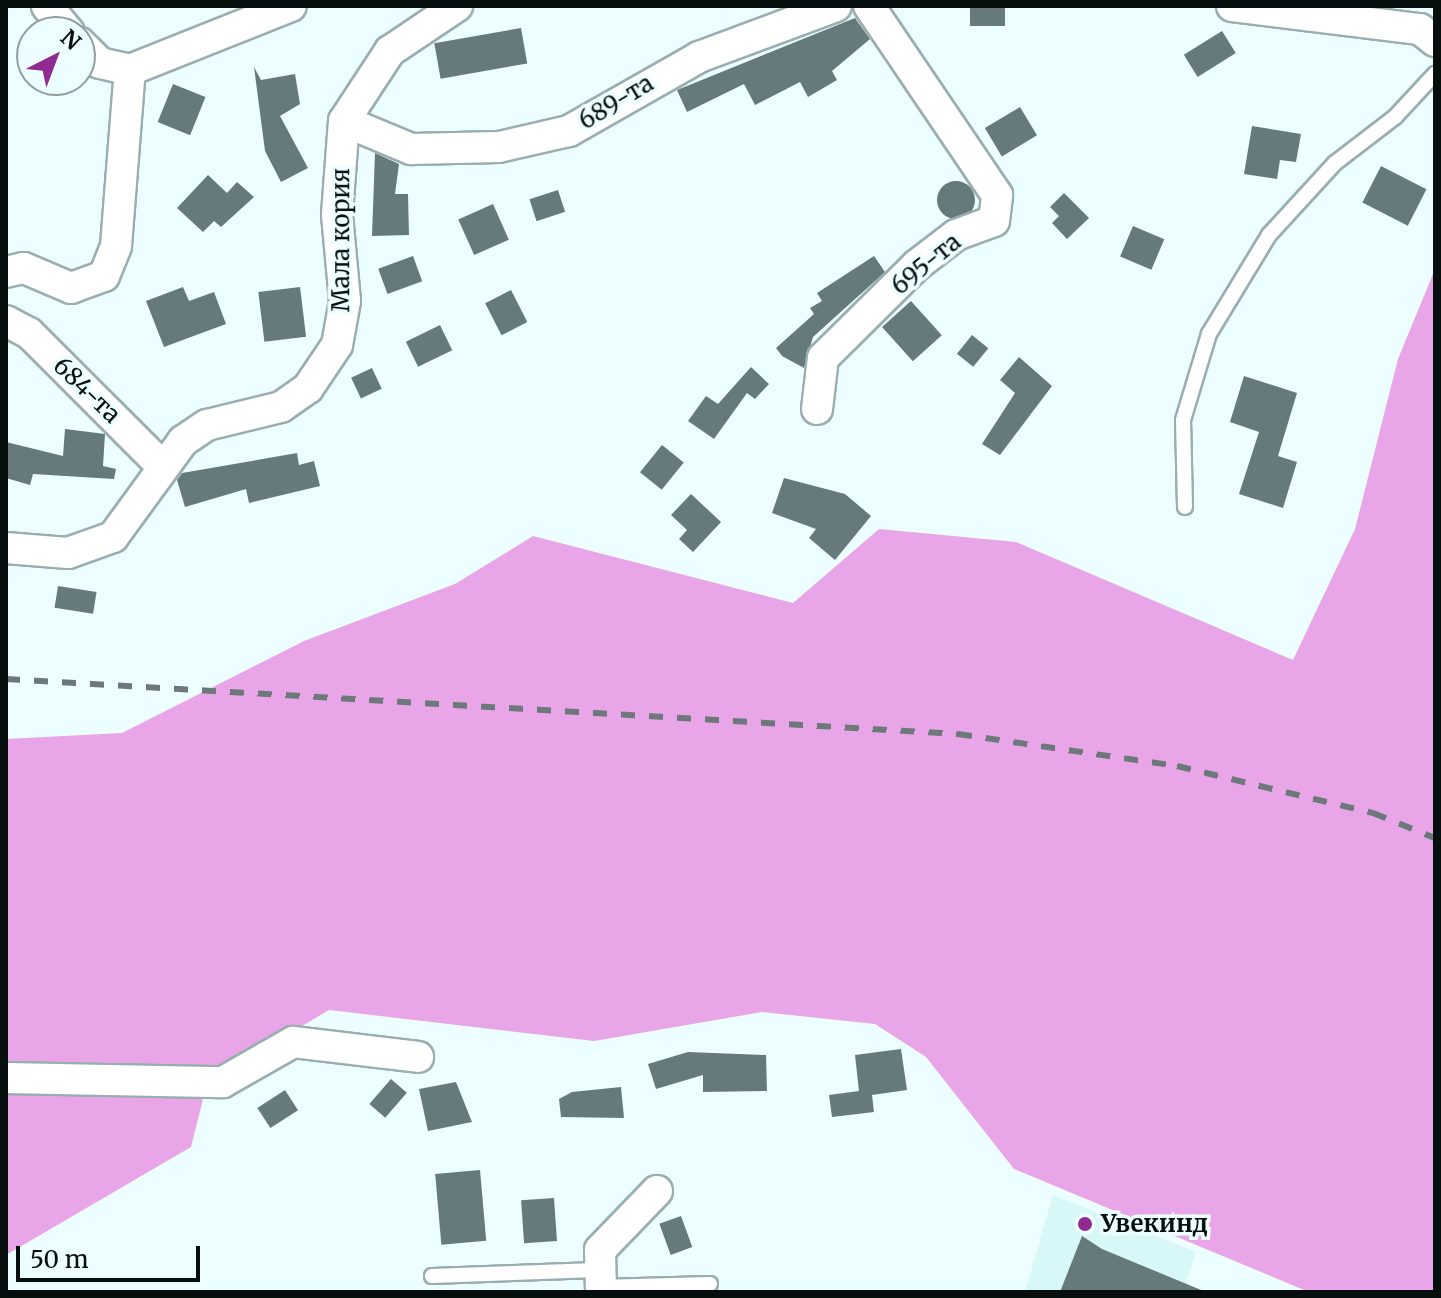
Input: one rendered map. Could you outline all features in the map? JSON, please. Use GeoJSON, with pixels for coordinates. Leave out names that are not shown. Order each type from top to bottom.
{"type":"FeatureCollection","features":[{"type":"Feature","properties":{"kind":"street"},"geometry":{"type":"LineString","coordinates":[[96,59],[100,63],[130,70],[291,6]]}},
{"type":"Feature","properties":{"kind":"street","name":"Мала кория"},"geometry":{"type":"LineString","coordinates":[[6,548],[68,553],[113,537],[163,467],[207,425],[290,401],[308,388],[337,345],[345,301],[337,214],[344,121],[390,51],[457,6]]}},
{"type":"Feature","properties":{"kind":"street","name":"689-та"},"geometry":{"type":"LineString","coordinates":[[344,121],[411,149],[513,144],[569,131],[699,57],[836,6]]}},
{"type":"Feature","properties":{"kind":"street","name":"695-та"},"geometry":{"type":"LineString","coordinates":[[817,409],[823,358],[917,265],[956,235],[994,221],[996,208],[997,195],[869,6]]}},
{"type":"Feature","properties":{"kind":"street"},"geometry":{"type":"LineString","coordinates":[[1232,6],[1420,29],[1435,41]]}},
{"type":"Feature","properties":{"kind":"street"},"geometry":{"type":"LineString","coordinates":[[6,272],[24,268],[71,288],[104,276],[116,246],[130,70]]}},
{"type":"Feature","properties":{"kind":"street","name":"684-та"},"geometry":{"type":"LineString","coordinates":[[6,321],[29,333],[163,467]]}},
{"type":"Feature","properties":{"kind":"street"},"geometry":{"type":"LineString","coordinates":[[6,1078],[223,1082],[293,1042],[418,1057]]}},
{"type":"Feature","properties":{"kind":"street"},"geometry":{"type":"LineString","coordinates":[[599,1283],[614,1228],[657,1191]]}},
{"type":"Feature","properties":{"kind":"lane"},"geometry":{"type":"LineString","coordinates":[[1185,507],[1183,420],[1209,334],[1269,235],[1335,163],[1395,117],[1435,74]]}},
{"type":"Feature","properties":{"kind":"lane"},"geometry":{"type":"LineString","coordinates":[[432,1276],[710,1284]]}},
{"type":"Feature","properties":{"kind":"shaded area"},"geometry":{"type":"Polygon","coordinates":[[[1435,269],[1435,1292],[1309,1292],[1014,1169],[926,1057],[875,1024],[762,1012],[594,1041],[329,1010],[207,1083],[191,1147],[6,1255],[6,739],[122,733],[304,641],[455,584],[533,536],[793,603],[879,529],[1016,542],[1293,660],[1355,529],[1398,359],[1435,269]]]}},
{"type":"Feature","properties":{"kind":"shaded area","name":"Увекинд"},"geometry":{"type":"Polygon","coordinates":[[[1053,1195],[1196,1252],[1183,1292],[1025,1292],[1053,1195]]]}},
{"type":"Feature","properties":{"kind":"building"},"geometry":{"type":"Polygon","coordinates":[[[970,6],[1005,6],[1005,26],[970,26],[970,6]]]}},
{"type":"Feature","properties":{"kind":"building"},"geometry":{"type":"Polygon","coordinates":[[[855,18],[870,39],[832,71],[837,80],[808,97],[800,82],[755,105],[744,84],[687,112],[677,90],[855,18]]]}},
{"type":"Feature","properties":{"kind":"building"},"geometry":{"type":"Polygon","coordinates":[[[521,28],[527,63],[441,79],[434,43],[521,28]]]}},
{"type":"Feature","properties":{"kind":"building"},"geometry":{"type":"Polygon","coordinates":[[[1222,31],[1236,53],[1198,77],[1184,55],[1222,31]]]}},
{"type":"Feature","properties":{"kind":"building"},"geometry":{"type":"Polygon","coordinates":[[[254,67],[261,80],[295,74],[300,104],[280,116],[308,168],[281,182],[265,151],[254,67]]]}},
{"type":"Feature","properties":{"kind":"building"},"geometry":{"type":"Polygon","coordinates":[[[173,84],[205,97],[190,135],[158,122],[173,84]]]}},
{"type":"Feature","properties":{"kind":"building"},"geometry":{"type":"Polygon","coordinates":[[[1020,107],[1037,135],[1002,156],[985,128],[1020,107]]]}},
{"type":"Feature","properties":{"kind":"building"},"geometry":{"type":"Polygon","coordinates":[[[1252,126],[1301,134],[1296,162],[1280,160],[1277,179],[1244,174],[1252,126]]]}},
{"type":"Feature","properties":{"kind":"building"},"geometry":{"type":"Polygon","coordinates":[[[375,153],[399,164],[395,194],[408,194],[409,235],[372,236],[375,153]]]}},
{"type":"Feature","properties":{"kind":"building"},"geometry":{"type":"Polygon","coordinates":[[[1381,166],[1426,189],[1408,226],[1362,203],[1381,166]]]}},
{"type":"Feature","properties":{"kind":"building"},"geometry":{"type":"Polygon","coordinates":[[[208,175],[227,193],[237,182],[254,197],[221,227],[214,221],[203,232],[177,208],[208,175]]]}},
{"type":"Feature","properties":{"kind":"building"},"geometry":{"type":"Polygon","coordinates":[[[956,181],[969,187],[975,200],[969,213],[956,219],[943,213],[937,200],[943,187],[956,181]]]}},
{"type":"Feature","properties":{"kind":"building"},"geometry":{"type":"Polygon","coordinates":[[[558,190],[565,212],[537,221],[529,199],[558,190]]]}},
{"type":"Feature","properties":{"kind":"building"},"geometry":{"type":"Polygon","coordinates":[[[1064,193],[1089,218],[1067,239],[1052,223],[1059,216],[1050,207],[1064,193]]]}},
{"type":"Feature","properties":{"kind":"building"},"geometry":{"type":"Polygon","coordinates":[[[493,204],[509,240],[474,255],[458,219],[493,204]]]}},
{"type":"Feature","properties":{"kind":"building"},"geometry":{"type":"Polygon","coordinates":[[[1133,226],[1164,239],[1151,270],[1120,256],[1133,226]]]}},
{"type":"Feature","properties":{"kind":"building"},"geometry":{"type":"Polygon","coordinates":[[[413,256],[422,281],[387,294],[378,269],[413,256]]]}},
{"type":"Feature","properties":{"kind":"building"},"geometry":{"type":"Polygon","coordinates":[[[874,256],[885,272],[813,337],[804,368],[782,356],[776,348],[814,314],[810,308],[822,301],[817,293],[874,256]]]}},
{"type":"Feature","properties":{"kind":"building"},"geometry":{"type":"Polygon","coordinates":[[[183,287],[189,301],[214,292],[226,324],[164,347],[146,301],[183,287]]]}},
{"type":"Feature","properties":{"kind":"building"},"geometry":{"type":"Polygon","coordinates":[[[300,287],[306,337],[264,342],[258,292],[300,287]]]}},
{"type":"Feature","properties":{"kind":"building"},"geometry":{"type":"Polygon","coordinates":[[[511,290],[527,322],[502,335],[485,303],[511,290]]]}},
{"type":"Feature","properties":{"kind":"building"},"geometry":{"type":"Polygon","coordinates":[[[911,301],[942,335],[913,361],[882,327],[911,301]]]}},
{"type":"Feature","properties":{"kind":"building"},"geometry":{"type":"Polygon","coordinates":[[[440,325],[452,350],[418,367],[406,342],[440,325]]]}},
{"type":"Feature","properties":{"kind":"building"},"geometry":{"type":"Polygon","coordinates":[[[972,335],[988,348],[973,367],[957,354],[972,335]]]}},
{"type":"Feature","properties":{"kind":"building"},"geometry":{"type":"Polygon","coordinates":[[[1019,357],[1052,386],[1000,455],[982,444],[1015,393],[1000,380],[1019,357]]]}},
{"type":"Feature","properties":{"kind":"building"},"geometry":{"type":"Polygon","coordinates":[[[751,367],[769,384],[755,399],[747,393],[714,439],[688,421],[706,396],[718,404],[751,367]]]}},
{"type":"Feature","properties":{"kind":"building"},"geometry":{"type":"Polygon","coordinates":[[[372,368],[382,389],[361,399],[351,378],[372,368]]]}},
{"type":"Feature","properties":{"kind":"building"},"geometry":{"type":"Polygon","coordinates":[[[1244,376],[1297,393],[1278,456],[1297,462],[1283,508],[1239,494],[1259,432],[1230,422],[1244,376]]]}},
{"type":"Feature","properties":{"kind":"building"},"geometry":{"type":"Polygon","coordinates":[[[65,429],[105,434],[103,466],[116,469],[114,479],[33,474],[30,485],[6,478],[6,442],[63,456],[65,429]]]}},
{"type":"Feature","properties":{"kind":"building"},"geometry":{"type":"Polygon","coordinates":[[[662,445],[684,463],[662,490],[640,472],[662,445]]]}},
{"type":"Feature","properties":{"kind":"building"},"geometry":{"type":"Polygon","coordinates":[[[297,453],[299,465],[314,461],[320,486],[249,503],[246,489],[185,507],[177,480],[182,473],[297,453]]]}},
{"type":"Feature","properties":{"kind":"building"},"geometry":{"type":"Polygon","coordinates":[[[784,478],[845,494],[871,516],[835,560],[809,538],[816,529],[772,513],[784,478]]]}},
{"type":"Feature","properties":{"kind":"building"},"geometry":{"type":"Polygon","coordinates":[[[691,494],[721,522],[693,552],[679,539],[687,530],[671,515],[691,494]]]}},
{"type":"Feature","properties":{"kind":"building"},"geometry":{"type":"Polygon","coordinates":[[[58,586],[97,592],[93,614],[55,608],[58,586]]]}},
{"type":"Feature","properties":{"kind":"building"},"geometry":{"type":"Polygon","coordinates":[[[901,1049],[907,1090],[872,1095],[874,1112],[832,1117],[829,1095],[859,1091],[855,1055],[901,1049]]]}},
{"type":"Feature","properties":{"kind":"building"},"geometry":{"type":"Polygon","coordinates":[[[688,1052],[766,1055],[767,1091],[703,1092],[703,1075],[656,1089],[648,1064],[688,1052]]]}},
{"type":"Feature","properties":{"kind":"building"},"geometry":{"type":"Polygon","coordinates":[[[391,1079],[407,1093],[385,1118],[369,1104],[391,1079]]]}},
{"type":"Feature","properties":{"kind":"building"},"geometry":{"type":"Polygon","coordinates":[[[456,1082],[472,1122],[428,1131],[419,1089],[456,1082]]]}},
{"type":"Feature","properties":{"kind":"building"},"geometry":{"type":"Polygon","coordinates":[[[621,1087],[624,1118],[561,1117],[559,1099],[572,1092],[621,1087]]]}},
{"type":"Feature","properties":{"kind":"building"},"geometry":{"type":"Polygon","coordinates":[[[285,1090],[298,1110],[270,1128],[257,1108],[285,1090]]]}},
{"type":"Feature","properties":{"kind":"building"},"geometry":{"type":"Polygon","coordinates":[[[480,1170],[486,1241],[441,1245],[435,1174],[480,1170]]]}},
{"type":"Feature","properties":{"kind":"building"},"geometry":{"type":"Polygon","coordinates":[[[554,1198],[557,1241],[524,1243],[521,1200],[554,1198]]]}},
{"type":"Feature","properties":{"kind":"building"},"geometry":{"type":"Polygon","coordinates":[[[681,1216],[692,1247],[671,1255],[659,1224],[681,1216]]]}},
{"type":"Feature","properties":{"kind":"building"},"geometry":{"type":"Polygon","coordinates":[[[1082,1236],[1102,1249],[1206,1292],[1060,1292],[1082,1236]]]}},
{"type":"Feature","properties":{"kind":"railway"},"geometry":{"type":"LineString","coordinates":[[6,679],[958,734],[1177,766],[1373,813],[1435,838]]}},
{"type":"Feature","properties":{"kind":"place","name":"Увекинд"},"geometry":{"type":"Point","coordinates":[1085,1224]}}]}
